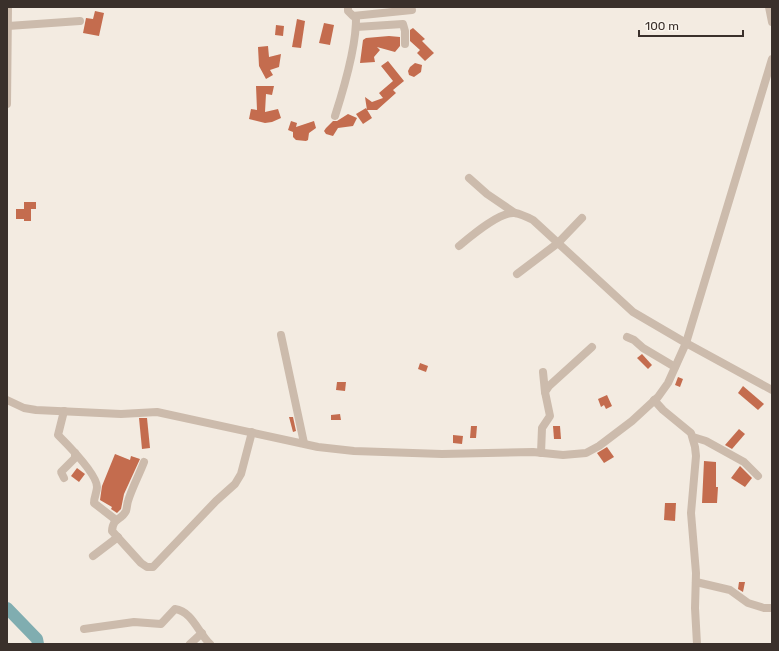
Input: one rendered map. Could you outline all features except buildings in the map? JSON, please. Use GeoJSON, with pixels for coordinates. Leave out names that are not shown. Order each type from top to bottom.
{"type":"FeatureCollection","features":[{"type":"Feature","properties":{"kind":"street"},"geometry":{"type":"LineString","coordinates":[[7,104],[8,7]]}},
{"type":"Feature","properties":{"kind":"street"},"geometry":{"type":"LineString","coordinates":[[348,7],[348,11],[353,16],[412,10]]}},
{"type":"Feature","properties":{"kind":"street"},"geometry":{"type":"LineString","coordinates":[[769,7],[772,22]]}},
{"type":"Feature","properties":{"kind":"street"},"geometry":{"type":"LineString","coordinates":[[335,116],[356,27],[356,16]]}},
{"type":"Feature","properties":{"kind":"street"},"geometry":{"type":"LineString","coordinates":[[8,26],[80,21]]}},
{"type":"Feature","properties":{"kind":"street"},"geometry":{"type":"LineString","coordinates":[[356,27],[403,24],[405,44]]}},
{"type":"Feature","properties":{"kind":"street"},"geometry":{"type":"LineString","coordinates":[[7,400],[24,408],[121,414],[157,412],[304,443],[354,451],[442,454],[541,453],[563,455],[586,453],[599,446],[632,421],[654,400],[668,383],[686,343],[772,58]]}},
{"type":"Feature","properties":{"kind":"street"},"geometry":{"type":"LineString","coordinates":[[470,178],[487,194],[515,213],[533,220],[633,312],[772,390]]}},
{"type":"Feature","properties":{"kind":"street"},"geometry":{"type":"LineString","coordinates":[[459,246],[494,220],[508,213],[515,213]]}},
{"type":"Feature","properties":{"kind":"street"},"geometry":{"type":"LineString","coordinates":[[517,274],[558,243],[582,218]]}},
{"type":"Feature","properties":{"kind":"street"},"geometry":{"type":"LineString","coordinates":[[281,335],[304,443]]}},
{"type":"Feature","properties":{"kind":"street"},"geometry":{"type":"LineString","coordinates":[[627,337],[675,367]]}},
{"type":"Feature","properties":{"kind":"street"},"geometry":{"type":"LineString","coordinates":[[545,392],[549,386],[592,346]]}},
{"type":"Feature","properties":{"kind":"street"},"geometry":{"type":"LineString","coordinates":[[541,453],[542,428],[550,416],[543,372]]}},
{"type":"Feature","properties":{"kind":"street"},"geometry":{"type":"LineString","coordinates":[[654,400],[663,410],[687,429],[693,437],[696,456],[691,513],[695,553],[695,608],[697,644]]}},
{"type":"Feature","properties":{"kind":"street"},"geometry":{"type":"LineString","coordinates":[[64,411],[58,435],[75,453],[96,482],[97,488],[94,495],[94,502],[116,520]]}},
{"type":"Feature","properties":{"kind":"street"},"geometry":{"type":"LineString","coordinates":[[144,462],[126,510],[113,524],[112,531],[141,563],[147,567],[153,567],[216,501],[235,484],[241,474],[252,432]]}},
{"type":"Feature","properties":{"kind":"street"},"geometry":{"type":"LineString","coordinates":[[693,437],[706,441],[744,462],[758,476]]}},
{"type":"Feature","properties":{"kind":"street"},"geometry":{"type":"LineString","coordinates":[[64,478],[61,472],[75,458],[75,453]]}},
{"type":"Feature","properties":{"kind":"street"},"geometry":{"type":"LineString","coordinates":[[94,556],[118,537]]}},
{"type":"Feature","properties":{"kind":"street"},"geometry":{"type":"LineString","coordinates":[[696,582],[730,590],[748,603],[764,608],[772,608]]}},
{"type":"Feature","properties":{"kind":"street"},"geometry":{"type":"LineString","coordinates":[[84,629],[134,622],[161,624],[175,609],[181,610],[210,644]]}},
{"type":"Feature","properties":{"kind":"street"},"geometry":{"type":"LineString","coordinates":[[190,644],[202,633]]}},
{"type":"Feature","properties":{"kind":"waterway"},"geometry":{"type":"LineString","coordinates":[[7,608],[37,639],[38,644]]}}]}
